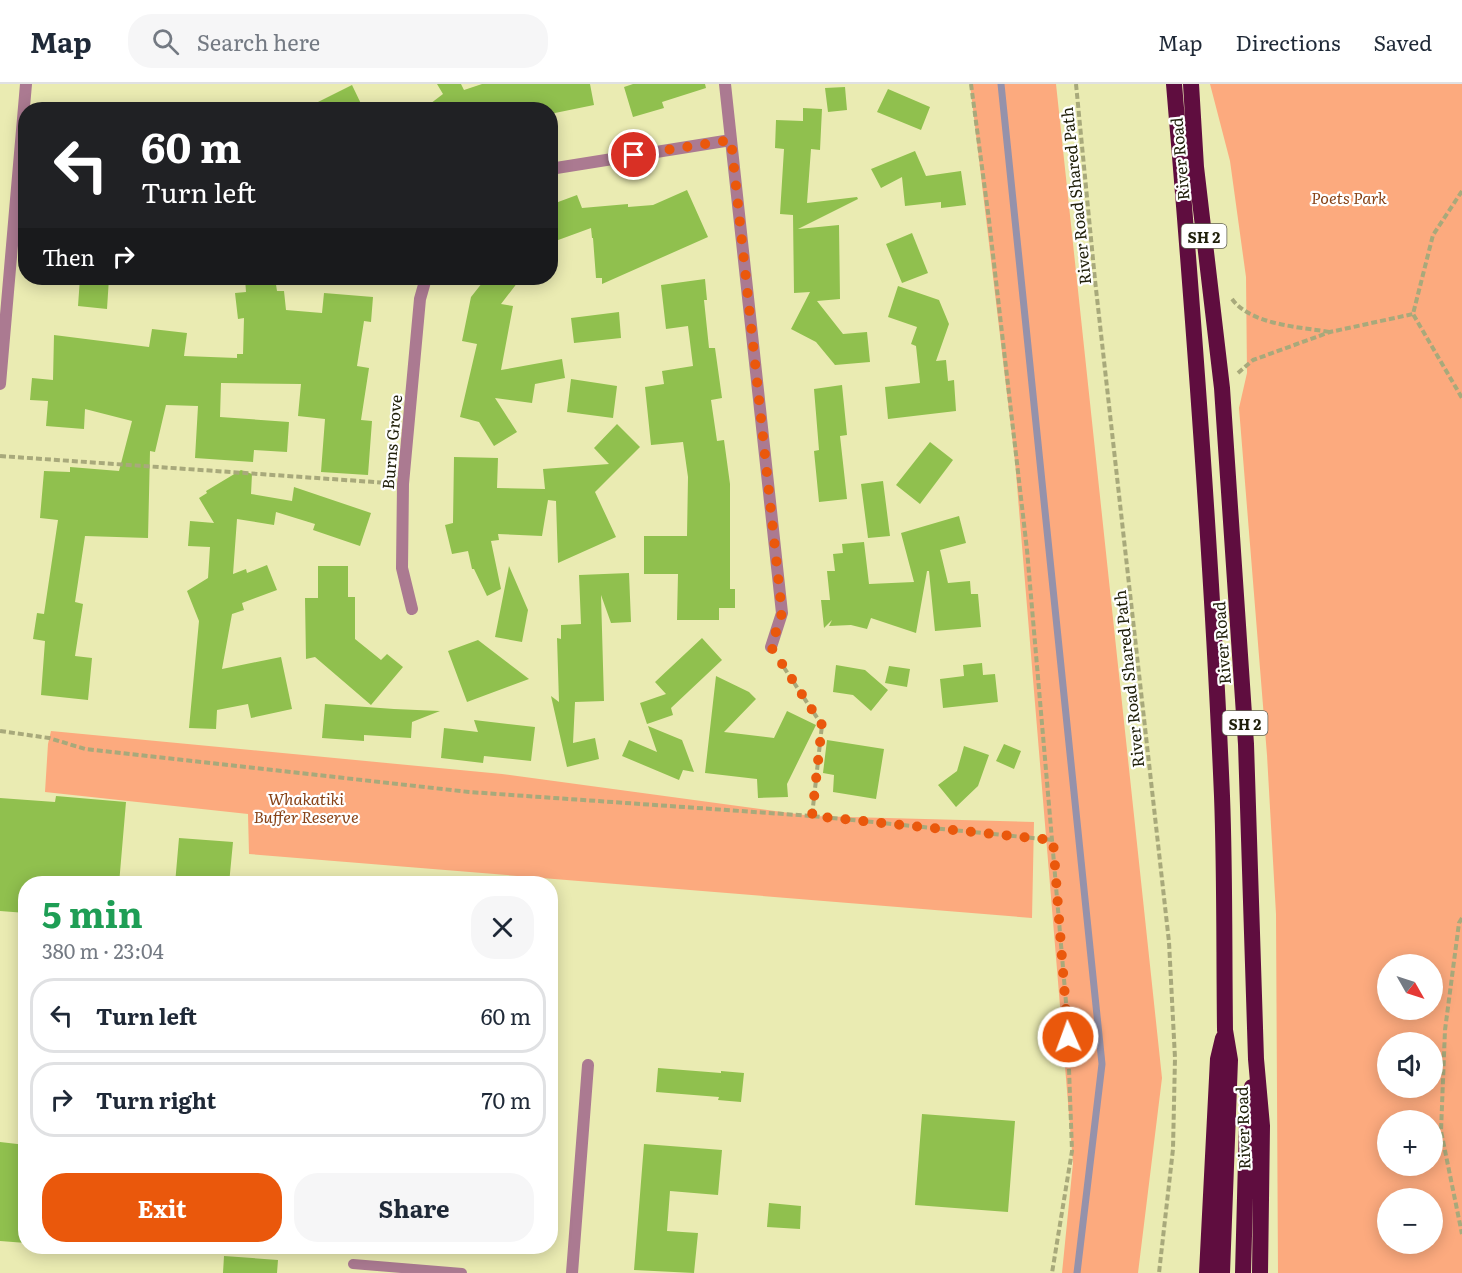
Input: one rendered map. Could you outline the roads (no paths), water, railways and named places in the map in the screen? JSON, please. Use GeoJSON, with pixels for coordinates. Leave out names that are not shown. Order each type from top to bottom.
{"type":"FeatureCollection","features":[{"type":"Feature","properties":{"kind":"highway","name":"River Road"},"geometry":{"type":"LineString","coordinates":[[1174,84],[1190,272],[1222,796],[1225,1030],[1230,1060],[1222,1273]]}},
{"type":"Feature","properties":{"kind":"highway","name":"River Road"},"geometry":{"type":"LineString","coordinates":[[1191,84],[1196,167],[1222,388],[1246,744],[1256,1059],[1262,1126],[1260,1273]]}},
{"type":"Feature","properties":{"kind":"highway"},"geometry":{"type":"LineString","coordinates":[[1207,1273],[1218,1059],[1225,1030]]}},
{"type":"Feature","properties":{"kind":"highway"},"geometry":{"type":"LineString","coordinates":[[1243,1273],[1247,1123],[1256,1059]]}},
{"type":"Feature","properties":{"kind":"street"},"geometry":{"type":"LineString","coordinates":[[24,102],[26,84]]}},
{"type":"Feature","properties":{"kind":"street"},"geometry":{"type":"LineString","coordinates":[[725,84],[782,613],[771,647]]}},
{"type":"Feature","properties":{"kind":"street"},"geometry":{"type":"LineString","coordinates":[[558,168],[731,140]]}},
{"type":"Feature","properties":{"kind":"street"},"geometry":{"type":"LineString","coordinates":[[0,384],[18,176]]}},
{"type":"Feature","properties":{"kind":"street","name":"Burns Grove"},"geometry":{"type":"LineString","coordinates":[[412,609],[402,568],[403,484],[420,299],[424,285]]}},
{"type":"Feature","properties":{"kind":"street"},"geometry":{"type":"LineString","coordinates":[[572,1273],[588,1065]]}},
{"type":"Feature","properties":{"kind":"lane"},"geometry":{"type":"LineString","coordinates":[[353,1264],[462,1273]]}},
{"type":"Feature","properties":{"kind":"waterway"},"geometry":{"type":"LineString","coordinates":[[1001,84],[1102,1064],[1077,1273]]}},
{"type":"Feature","properties":{"kind":"park label","name":"Poets Park"},"geometry":{"type":"Point","coordinates":[1349,197]}},
{"type":"Feature","properties":{"kind":"park label","name":"Whakatiki Buffer Reserve"},"geometry":{"type":"Point","coordinates":[306,807]}}]}
